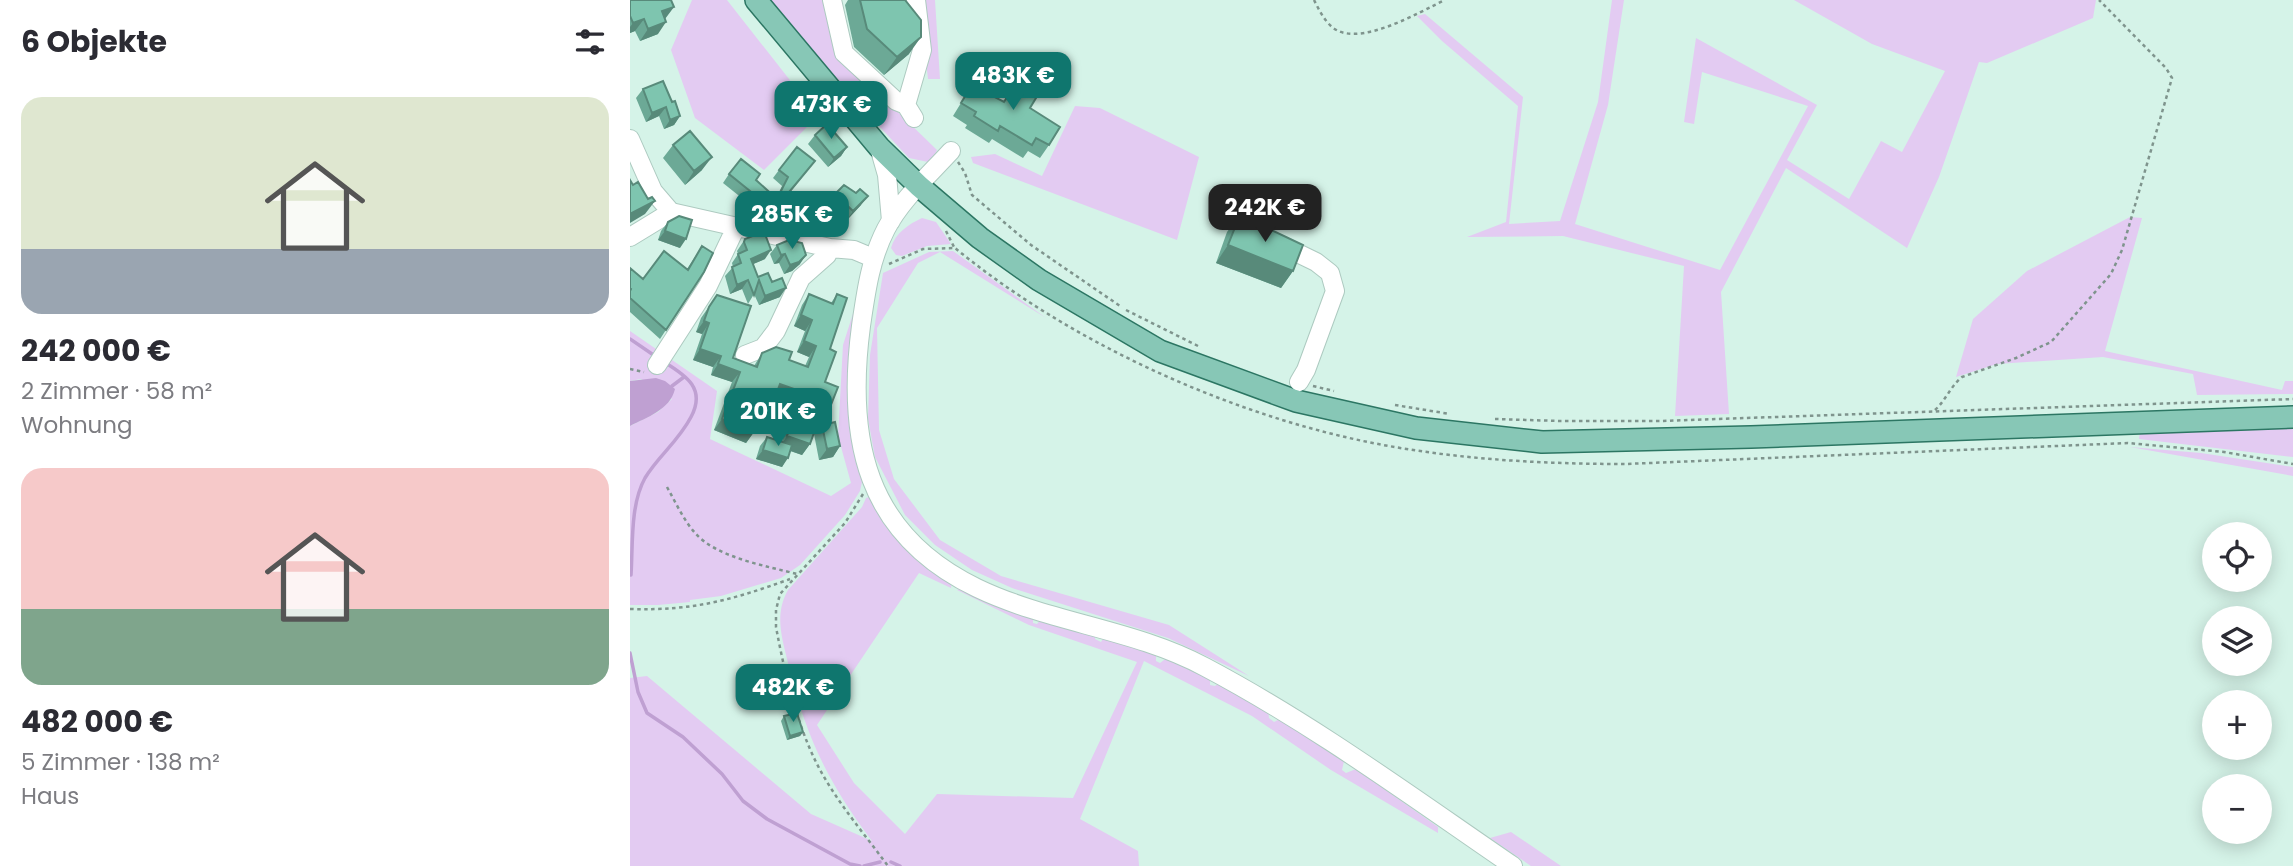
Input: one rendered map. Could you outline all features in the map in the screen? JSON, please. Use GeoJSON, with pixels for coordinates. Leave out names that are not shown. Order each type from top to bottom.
{"type":"FeatureCollection","features":[{"type":"Feature","properties":{"kind":"main road"},"geometry":{"type":"LineString","coordinates":[[756,0],[879,146],[919,186],[980,238],[1040,280],[1160,351],[1296,401],[1416,428],[1542,442],[2293,417]]}},
{"type":"Feature","properties":{"kind":"street"},"geometry":{"type":"LineString","coordinates":[[832,0],[844,53],[910,111],[922,50],[916,0]]}},
{"type":"Feature","properties":{"kind":"street"},"geometry":{"type":"LineString","coordinates":[[630,139],[653,191],[671,212],[830,248],[854,250],[873,257]]}},
{"type":"Feature","properties":{"kind":"street"},"geometry":{"type":"LineString","coordinates":[[879,146],[887,175],[891,221]]}},
{"type":"Feature","properties":{"kind":"street"},"geometry":{"type":"LineString","coordinates":[[951,151],[891,221],[873,257],[867,286],[856,376],[860,442],[874,486],[896,523],[911,541],[937,564],[975,587],[1018,605],[1129,636],[1203,665],[1301,721],[1513,866]]}},
{"type":"Feature","properties":{"kind":"street"},"geometry":{"type":"LineString","coordinates":[[630,237],[671,212]]}},
{"type":"Feature","properties":{"kind":"street"},"geometry":{"type":"LineString","coordinates":[[660,359],[708,286],[736,227]]}},
{"type":"Feature","properties":{"kind":"street"},"geometry":{"type":"LineString","coordinates":[[1262,236],[1316,262],[1330,274],[1335,291],[1299,382]]}},
{"type":"Feature","properties":{"kind":"street"},"geometry":{"type":"LineString","coordinates":[[745,355],[763,348],[776,331],[801,278],[827,255],[830,248]]}},
{"type":"Feature","properties":{"kind":"path"},"geometry":{"type":"LineString","coordinates":[[1314,0],[1323,18],[1334,29],[1346,34],[1362,34],[1383,28],[1445,0]]}},
{"type":"Feature","properties":{"kind":"path"},"geometry":{"type":"LineString","coordinates":[[1934,410],[1945,401],[1955,383],[1962,377],[2051,342],[2111,274],[2122,250],[2172,78],[2166,68],[2099,0]]}},
{"type":"Feature","properties":{"kind":"path"},"geometry":{"type":"LineString","coordinates":[[951,151],[965,173],[972,195],[1031,245],[1122,308],[1206,350]]}},
{"type":"Feature","properties":{"kind":"path"},"geometry":{"type":"LineString","coordinates":[[873,257],[889,264],[923,249],[955,248],[1031,304],[1112,350],[1221,399],[1363,441],[1429,452],[1545,464],[1626,464],[2128,443],[2224,452],[2293,464]]}},
{"type":"Feature","properties":{"kind":"path"},"geometry":{"type":"LineString","coordinates":[[1299,382],[1340,393]]}},
{"type":"Feature","properties":{"kind":"path"},"geometry":{"type":"LineString","coordinates":[[1488,418],[1660,421],[2293,398]]}},
{"type":"Feature","properties":{"kind":"path"},"geometry":{"type":"LineString","coordinates":[[1386,404],[1450,414]]}},
{"type":"Feature","properties":{"kind":"path"},"geometry":{"type":"LineString","coordinates":[[874,486],[862,495],[857,508],[780,594],[776,627],[803,731],[816,761],[842,805],[888,866]]}},
{"type":"Feature","properties":{"kind":"path"},"geometry":{"type":"LineString","coordinates":[[667,487],[688,524],[709,545],[748,561],[797,574]]}},
{"type":"Feature","properties":{"kind":"path"},"geometry":{"type":"LineString","coordinates":[[630,609],[685,608],[716,604],[792,578]]}},
{"type":"Feature","properties":{"kind":"shaded area"},"geometry":{"type":"Polygon","coordinates":[[[692,0],[727,0],[818,116],[764,170],[695,118],[671,50],[692,0]]]}},
{"type":"Feature","properties":{"kind":"shaded area"},"geometry":{"type":"Polygon","coordinates":[[[769,0],[824,0],[837,53],[937,150],[933,159],[928,162],[909,158],[831,75],[769,0]]]}},
{"type":"Feature","properties":{"kind":"shaded area"},"geometry":{"type":"Polygon","coordinates":[[[919,0],[935,0],[940,79],[928,79],[919,0]]]}},
{"type":"Feature","properties":{"kind":"shaded area"},"geometry":{"type":"Polygon","coordinates":[[[1612,0],[1624,0],[1608,105],[1575,224],[1720,270],[1808,106],[1702,72],[1694,124],[1684,122],[1696,38],[1817,105],[1787,160],[1849,199],[1881,141],[1902,152],[1945,71],[1872,44],[1794,0],[2096,0],[2093,18],[1987,63],[1979,62],[1939,177],[1907,248],[1786,168],[1721,292],[1729,414],[1675,416],[1684,266],[1563,236],[1467,237],[1506,222],[1518,106],[1417,16],[1425,14],[1523,97],[1509,224],[1560,221],[1598,102],[1612,0]]]}},
{"type":"Feature","properties":{"kind":"shaded area"},"geometry":{"type":"Polygon","coordinates":[[[1075,106],[1100,108],[1199,157],[1177,240],[973,163],[971,157],[995,154],[1042,176],[1075,106]]]}},
{"type":"Feature","properties":{"kind":"shaded area"},"geometry":{"type":"Polygon","coordinates":[[[2130,217],[2142,218],[2105,351],[2282,390],[2285,381],[2293,381],[2293,394],[2197,395],[2193,374],[2103,357],[1997,364],[1956,377],[1973,319],[2027,271],[2130,217]]]}},
{"type":"Feature","properties":{"kind":"shaded area"},"geometry":{"type":"Polygon","coordinates":[[[922,218],[936,222],[951,244],[927,246],[902,256],[896,255],[891,248],[899,233],[922,218]]]}},
{"type":"Feature","properties":{"kind":"shaded area"},"geometry":{"type":"Polygon","coordinates":[[[953,251],[1046,318],[940,252],[918,263],[877,328],[879,430],[894,479],[940,540],[1001,576],[1169,625],[1249,676],[1168,638],[1012,588],[972,570],[935,545],[905,515],[875,457],[868,419],[870,355],[883,273],[929,252],[953,251]]]}},
{"type":"Feature","properties":{"kind":"shaded area"},"geometry":{"type":"Polygon","coordinates":[[[857,301],[848,404],[862,482],[860,491],[845,515],[800,565],[781,578],[721,596],[690,602],[630,605],[630,426],[658,412],[672,399],[641,379],[630,381],[630,331],[717,391],[710,439],[831,496],[851,483],[838,436],[843,345],[857,301]]]}},
{"type":"Feature","properties":{"kind":"shaded area"},"geometry":{"type":"Polygon","coordinates":[[[656,378],[675,389],[672,396],[663,408],[630,426],[630,381],[656,378]]]}},
{"type":"Feature","properties":{"kind":"shaded area"},"geometry":{"type":"Polygon","coordinates":[[[2293,428],[2293,457],[2139,439],[2140,431],[2293,428]]]}},
{"type":"Feature","properties":{"kind":"shaded area"},"geometry":{"type":"Polygon","coordinates":[[[2130,447],[2201,453],[2293,467],[2293,476],[2130,447]]]}},
{"type":"Feature","properties":{"kind":"shaded area"},"geometry":{"type":"Polygon","coordinates":[[[869,497],[952,579],[951,588],[919,573],[817,725],[854,783],[905,834],[937,794],[1073,798],[1137,662],[1029,625],[957,590],[964,586],[1033,618],[1033,623],[1037,624],[1042,618],[1095,633],[1095,639],[1101,642],[1104,637],[1156,652],[1156,661],[1160,663],[1168,657],[1210,676],[1210,685],[1215,686],[1220,682],[1268,710],[1269,718],[1274,722],[1282,718],[1344,761],[1342,770],[1346,773],[1356,769],[1438,827],[1438,833],[1331,770],[1252,716],[1144,661],[1080,819],[1138,851],[1139,866],[630,866],[630,678],[647,676],[811,814],[872,841],[830,778],[811,736],[788,663],[780,617],[788,590],[869,497]]]}},
{"type":"Feature","properties":{"kind":"shaded area"},"geometry":{"type":"Polygon","coordinates":[[[1511,832],[1561,866],[1531,866],[1490,838],[1511,832]]]}},
{"type":"Feature","properties":{"kind":"building"},"geometry":{"type":"Polygon","coordinates":[[[630,0],[671,0],[674,7],[662,11],[666,22],[648,29],[644,19],[633,23],[630,0]]]}},
{"type":"Feature","properties":{"kind":"building"},"geometry":{"type":"Polygon","coordinates":[[[860,0],[905,0],[921,20],[921,37],[897,57],[867,29],[860,0]]]}},
{"type":"Feature","properties":{"kind":"building"},"geometry":{"type":"Polygon","coordinates":[[[1021,75],[1042,88],[1030,108],[1060,127],[1049,145],[1036,138],[1032,145],[1000,126],[998,131],[974,116],[976,112],[961,103],[972,85],[1004,102],[1021,75]]]}},
{"type":"Feature","properties":{"kind":"building"},"geometry":{"type":"Polygon","coordinates":[[[663,81],[680,116],[670,120],[666,107],[652,113],[643,89],[663,81]]]}},
{"type":"Feature","properties":{"kind":"building"},"geometry":{"type":"Polygon","coordinates":[[[827,124],[847,147],[834,158],[815,135],[827,124]]]}},
{"type":"Feature","properties":{"kind":"building"},"geometry":{"type":"Polygon","coordinates":[[[690,131],[712,157],[694,171],[673,145],[690,131]]]}},
{"type":"Feature","properties":{"kind":"building"},"geometry":{"type":"Polygon","coordinates":[[[797,147],[815,161],[790,191],[803,197],[801,202],[812,207],[807,217],[788,208],[791,215],[764,201],[760,207],[746,194],[750,191],[729,174],[741,159],[760,174],[756,180],[777,199],[788,177],[779,170],[797,147]]]}},
{"type":"Feature","properties":{"kind":"building"},"geometry":{"type":"Polygon","coordinates":[[[630,180],[633,185],[638,182],[648,199],[652,197],[655,201],[630,214],[630,180]]]}},
{"type":"Feature","properties":{"kind":"building"},"geometry":{"type":"Polygon","coordinates":[[[844,185],[856,193],[860,189],[868,196],[853,211],[835,194],[844,185]]]}},
{"type":"Feature","properties":{"kind":"building"},"geometry":{"type":"Polygon","coordinates":[[[1240,215],[1303,245],[1293,271],[1228,245],[1240,215]]]}},
{"type":"Feature","properties":{"kind":"building"},"geometry":{"type":"Polygon","coordinates":[[[679,216],[692,220],[686,239],[665,231],[668,222],[679,216]]]}},
{"type":"Feature","properties":{"kind":"building"},"geometry":{"type":"Polygon","coordinates":[[[760,233],[765,234],[771,250],[751,259],[758,277],[768,273],[772,282],[782,278],[786,288],[765,296],[759,280],[754,295],[748,280],[737,285],[732,267],[741,263],[738,254],[747,250],[745,239],[760,233]]]}},
{"type":"Feature","properties":{"kind":"building"},"geometry":{"type":"Polygon","coordinates":[[[789,240],[802,243],[806,255],[799,262],[790,265],[777,245],[789,240]]]}},
{"type":"Feature","properties":{"kind":"building"},"geometry":{"type":"Polygon","coordinates":[[[702,246],[713,253],[704,272],[666,330],[630,298],[630,268],[643,279],[664,251],[688,270],[702,246]]]}},
{"type":"Feature","properties":{"kind":"building"},"geometry":{"type":"Polygon","coordinates":[[[809,294],[833,304],[837,294],[847,298],[830,349],[836,352],[825,382],[838,387],[823,425],[835,422],[840,446],[827,449],[820,416],[810,444],[787,436],[800,391],[780,384],[769,414],[762,411],[754,432],[722,419],[740,372],[718,364],[721,356],[700,349],[709,323],[704,321],[717,295],[751,306],[733,358],[757,367],[762,353],[776,347],[792,352],[789,360],[808,367],[816,346],[804,341],[812,320],[801,315],[809,294]]]}},
{"type":"Feature","properties":{"kind":"building"},"geometry":{"type":"Polygon","coordinates":[[[767,437],[792,445],[788,458],[763,450],[767,437]]]}},
{"type":"Feature","properties":{"kind":"building"},"geometry":{"type":"Polygon","coordinates":[[[797,713],[803,732],[790,736],[784,716],[797,713]]]}},
{"type":"Feature","properties":{"kind":"waterway"},"geometry":{"type":"LineString","coordinates":[[630,339],[655,356]]}},
{"type":"Feature","properties":{"kind":"waterway"},"geometry":{"type":"LineString","coordinates":[[631,575],[633,525],[640,489],[650,470],[686,426],[695,407],[692,384],[664,362]]}},
{"type":"Feature","properties":{"kind":"waterway"},"geometry":{"type":"LineString","coordinates":[[672,386],[684,377]]}},
{"type":"Feature","properties":{"kind":"waterway"},"geometry":{"type":"LineString","coordinates":[[630,653],[638,692],[647,713],[683,737],[722,774],[743,801],[767,819],[850,864],[860,866]]}},
{"type":"Feature","properties":{"kind":"waterway"},"geometry":{"type":"LineString","coordinates":[[864,866],[880,862]]}},
{"type":"Feature","properties":{"kind":"waterway"},"geometry":{"type":"LineString","coordinates":[[891,862],[900,866]]}}]}
